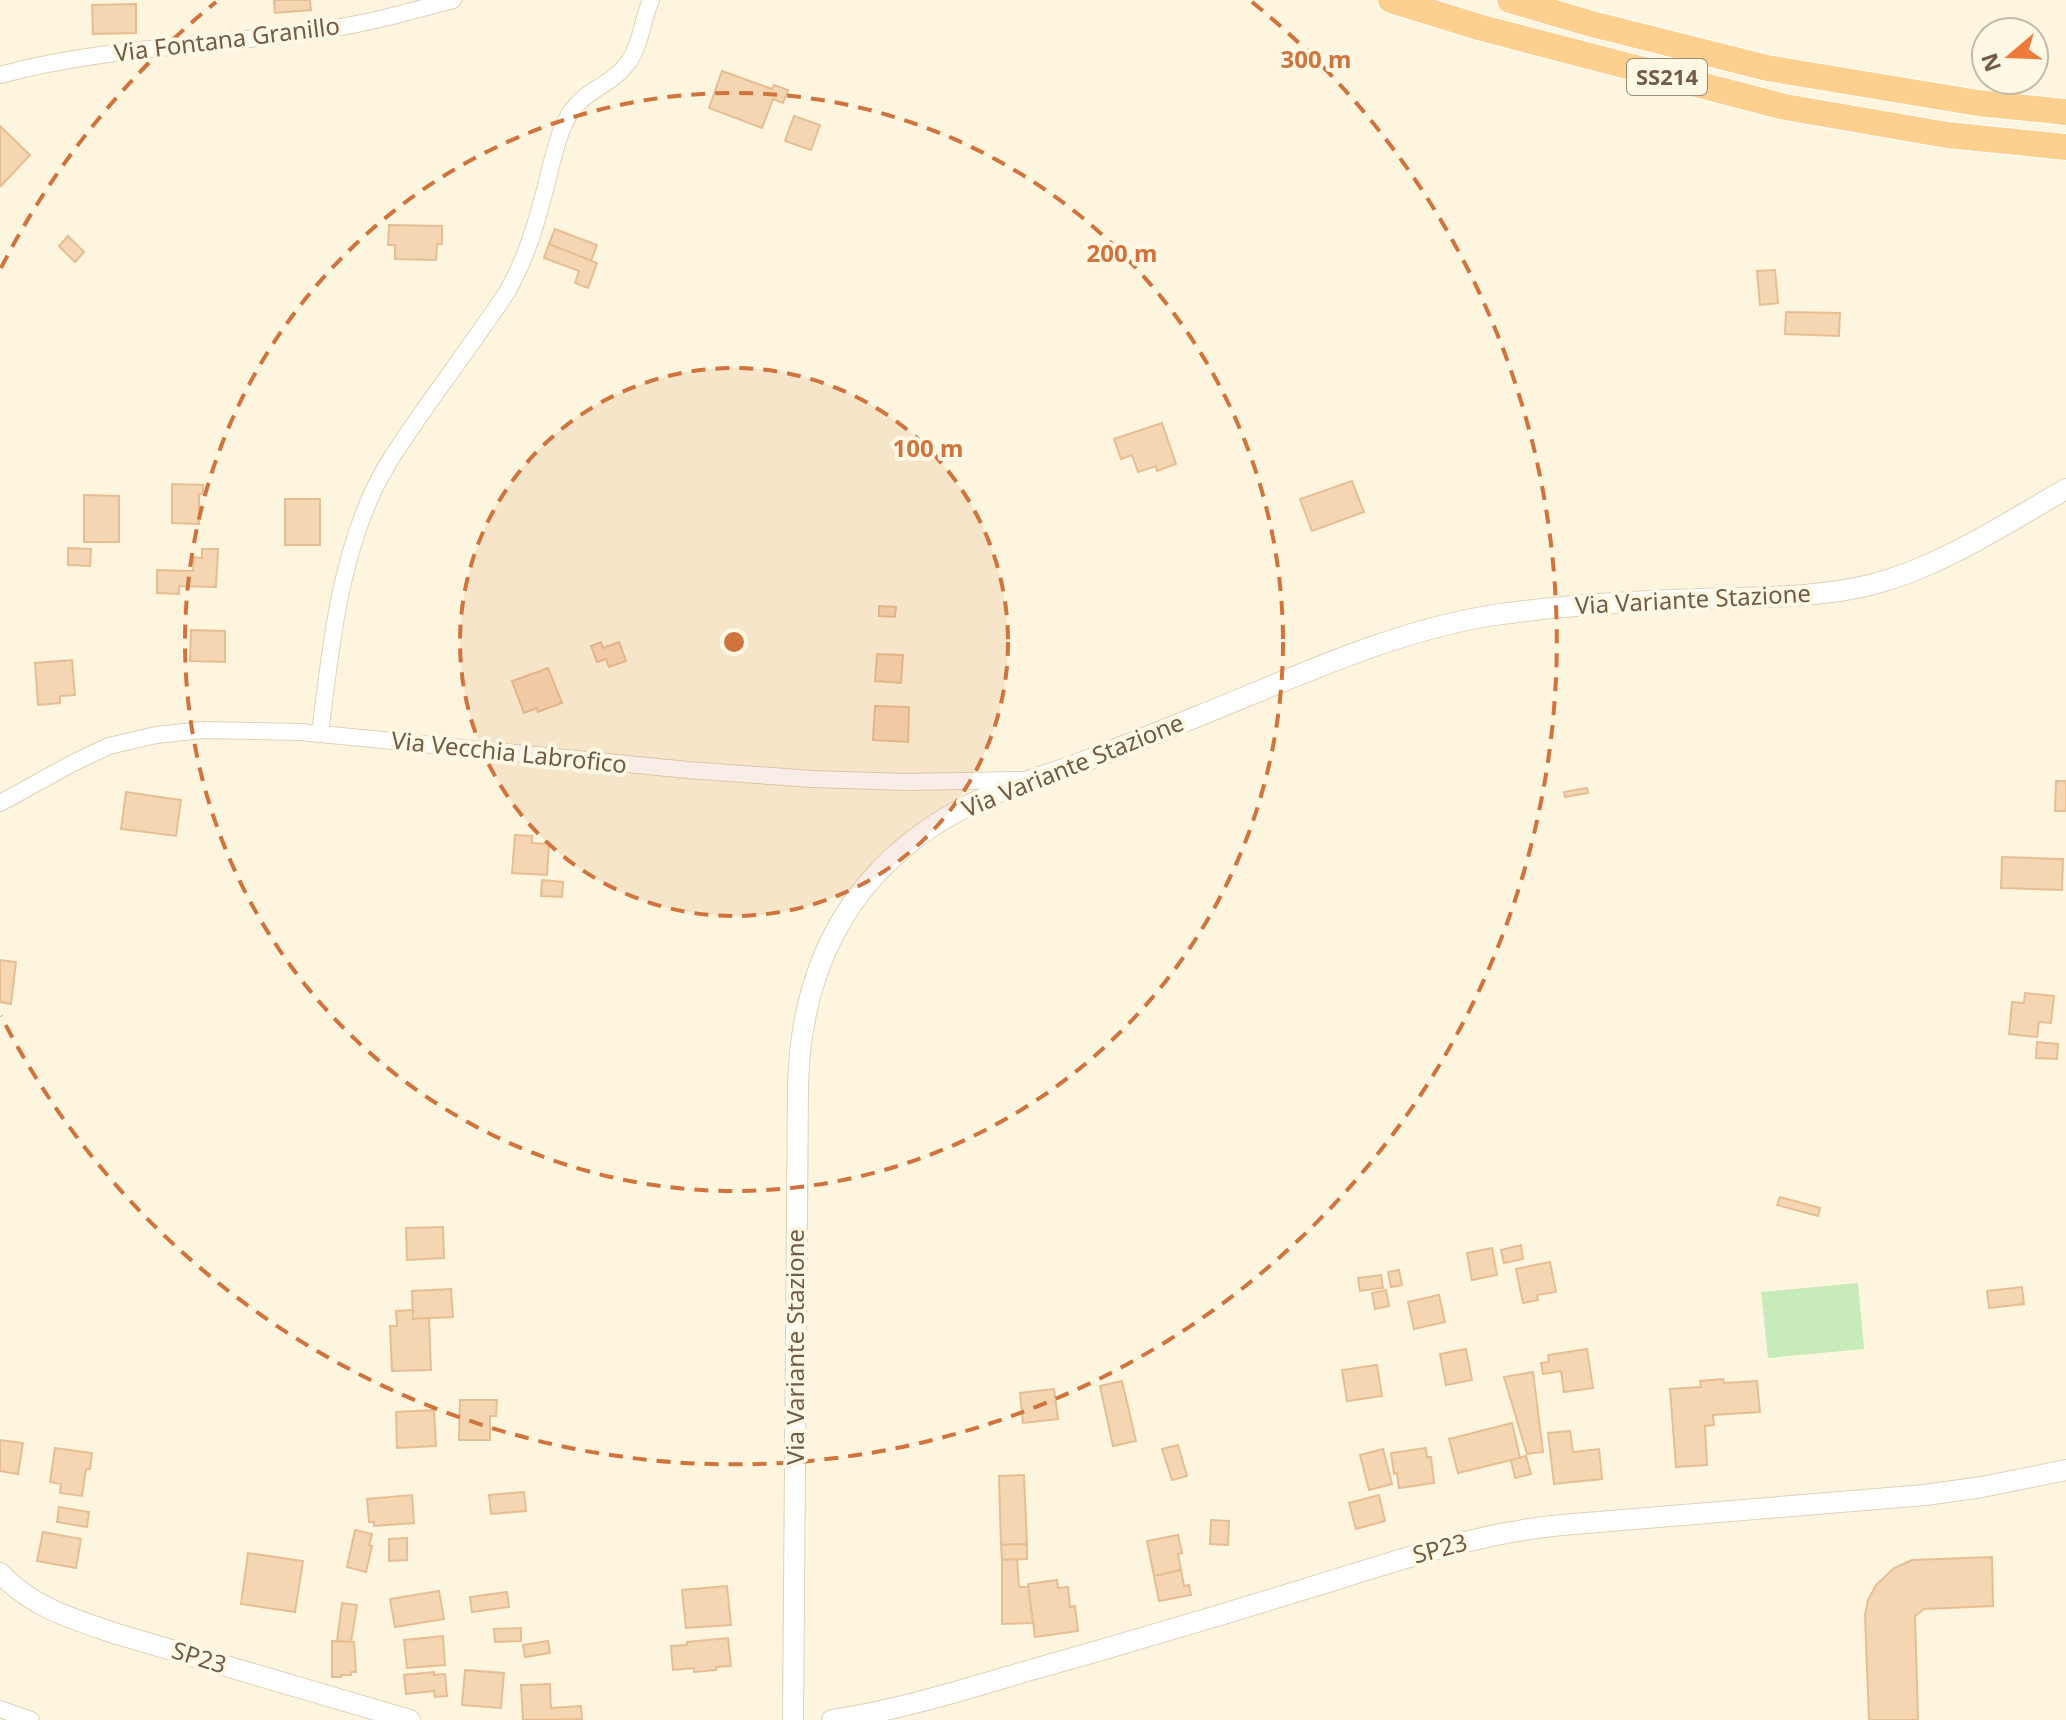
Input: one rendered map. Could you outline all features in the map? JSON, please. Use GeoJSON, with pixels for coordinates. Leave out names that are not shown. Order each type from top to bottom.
{"type":"FeatureCollection","features":[{"type":"Feature","properties":{"kind":"highway","name":"SS214"},"geometry":{"type":"LineString","coordinates":[[1391,0],[1432,14],[1785,107],[1947,135],[2066,147]]}},
{"type":"Feature","properties":{"kind":"highway","name":"SS214"},"geometry":{"type":"LineString","coordinates":[[1510,0],[1767,68],[1978,103],[2066,112]]}},
{"type":"Feature","properties":{"kind":"street","name":"Via Fontana Granillo"},"geometry":{"type":"LineString","coordinates":[[0,75],[89,57],[326,29],[453,0]]}},
{"type":"Feature","properties":{"kind":"street"},"geometry":{"type":"LineString","coordinates":[[320,734],[338,603],[372,494],[401,442],[512,283],[532,238],[565,122],[583,97],[629,62],[651,0]]}},
{"type":"Feature","properties":{"kind":"street","name":"Via Variante Stazione"},"geometry":{"type":"LineString","coordinates":[[793,1720],[798,1086],[801,1036],[809,995],[821,959],[837,926],[857,897],[893,858],[948,816],[984,798],[1403,637],[1513,613],[1592,604],[1810,594],[1852,589],[1935,562],[2066,489]]}},
{"type":"Feature","properties":{"kind":"street","name":"Via Vecchia Labrofico"},"geometry":{"type":"LineString","coordinates":[[0,803],[97,751],[143,737],[203,730],[320,734],[812,779],[907,782],[1033,780]]}},
{"type":"Feature","properties":{"kind":"street","name":"SP23"},"geometry":{"type":"LineString","coordinates":[[832,1720],[939,1697],[1190,1625],[1417,1555],[1507,1532],[1925,1495],[2066,1470]]}},
{"type":"Feature","properties":{"kind":"street","name":"SP23"},"geometry":{"type":"LineString","coordinates":[[3,1579],[46,1608],[96,1627],[410,1720]]}},
{"type":"Feature","properties":{"kind":"street"},"geometry":{"type":"LineString","coordinates":[[0,1709],[31,1720]]}},
{"type":"Feature","properties":{"kind":"green space"},"geometry":{"type":"Polygon","coordinates":[[[1858,1283],[1864,1349],[1768,1358],[1761,1292],[1858,1283]]]}},
{"type":"Feature","properties":{"kind":"building"},"geometry":{"type":"Polygon","coordinates":[[[274,0],[310,0],[311,10],[275,13],[274,0]]]}},
{"type":"Feature","properties":{"kind":"building"},"geometry":{"type":"Polygon","coordinates":[[[136,4],[136,33],[93,34],[92,5],[136,4]]]}},
{"type":"Feature","properties":{"kind":"building"},"geometry":{"type":"Polygon","coordinates":[[[722,71],[772,89],[774,85],[788,90],[783,103],[773,99],[762,128],[709,108],[722,71]]]}},
{"type":"Feature","properties":{"kind":"building"},"geometry":{"type":"Polygon","coordinates":[[[794,116],[820,125],[811,150],[785,141],[794,116]]]}},
{"type":"Feature","properties":{"kind":"building"},"geometry":{"type":"Polygon","coordinates":[[[0,126],[30,155],[1,186],[0,185],[0,126]]]}},
{"type":"Feature","properties":{"kind":"building"},"geometry":{"type":"Polygon","coordinates":[[[389,225],[442,226],[442,244],[437,244],[436,260],[395,259],[395,245],[388,245],[389,225]]]}},
{"type":"Feature","properties":{"kind":"building"},"geometry":{"type":"Polygon","coordinates":[[[555,229],[597,245],[591,261],[549,244],[555,229]]]}},
{"type":"Feature","properties":{"kind":"building"},"geometry":{"type":"Polygon","coordinates":[[[68,236],[84,252],[75,262],[59,246],[68,236]]]}},
{"type":"Feature","properties":{"kind":"building"},"geometry":{"type":"Polygon","coordinates":[[[549,244],[597,263],[588,288],[575,283],[579,271],[544,258],[549,244]]]}},
{"type":"Feature","properties":{"kind":"building"},"geometry":{"type":"Polygon","coordinates":[[[1775,270],[1778,303],[1760,305],[1757,271],[1775,270]]]}},
{"type":"Feature","properties":{"kind":"building"},"geometry":{"type":"Polygon","coordinates":[[[1786,312],[1840,313],[1839,336],[1785,334],[1786,312]]]}},
{"type":"Feature","properties":{"kind":"building"},"geometry":{"type":"Polygon","coordinates":[[[1162,423],[1176,464],[1157,471],[1156,466],[1138,472],[1132,455],[1121,459],[1114,439],[1162,423]]]}},
{"type":"Feature","properties":{"kind":"building"},"geometry":{"type":"Polygon","coordinates":[[[1352,481],[1364,512],[1312,531],[1300,499],[1352,481]]]}},
{"type":"Feature","properties":{"kind":"building"},"geometry":{"type":"Polygon","coordinates":[[[172,484],[203,485],[203,494],[199,494],[199,524],[172,523],[172,484]]]}},
{"type":"Feature","properties":{"kind":"building"},"geometry":{"type":"Polygon","coordinates":[[[84,495],[119,496],[119,542],[84,542],[84,495]]]}},
{"type":"Feature","properties":{"kind":"building"},"geometry":{"type":"Polygon","coordinates":[[[285,499],[320,499],[320,545],[285,545],[285,499]]]}},
{"type":"Feature","properties":{"kind":"building"},"geometry":{"type":"Polygon","coordinates":[[[68,548],[91,549],[90,566],[68,565],[68,548]]]}},
{"type":"Feature","properties":{"kind":"building"},"geometry":{"type":"Polygon","coordinates":[[[202,549],[218,549],[216,587],[179,586],[179,594],[157,593],[157,570],[193,571],[194,557],[202,558],[202,549]]]}},
{"type":"Feature","properties":{"kind":"building"},"geometry":{"type":"Polygon","coordinates":[[[879,606],[896,607],[895,617],[879,616],[879,606]]]}},
{"type":"Feature","properties":{"kind":"building"},"geometry":{"type":"Polygon","coordinates":[[[191,630],[225,631],[225,662],[190,661],[191,630]]]}},
{"type":"Feature","properties":{"kind":"building"},"geometry":{"type":"Polygon","coordinates":[[[601,642],[603,648],[619,642],[626,661],[609,667],[606,659],[597,662],[591,646],[601,642]]]}},
{"type":"Feature","properties":{"kind":"building"},"geometry":{"type":"Polygon","coordinates":[[[877,654],[903,655],[901,683],[875,681],[877,654]]]}},
{"type":"Feature","properties":{"kind":"building"},"geometry":{"type":"Polygon","coordinates":[[[72,660],[75,695],[60,696],[60,703],[38,705],[35,663],[72,660]]]}},
{"type":"Feature","properties":{"kind":"building"},"geometry":{"type":"Polygon","coordinates":[[[548,668],[562,703],[538,712],[537,708],[524,713],[512,681],[548,668]]]}},
{"type":"Feature","properties":{"kind":"building"},"geometry":{"type":"Polygon","coordinates":[[[875,706],[909,707],[908,742],[873,740],[875,706]]]}},
{"type":"Feature","properties":{"kind":"building"},"geometry":{"type":"Polygon","coordinates":[[[2056,781],[2066,781],[2066,811],[2055,811],[2056,781]]]}},
{"type":"Feature","properties":{"kind":"building"},"geometry":{"type":"Polygon","coordinates":[[[1587,788],[1588,793],[1565,797],[1564,792],[1587,788]]]}},
{"type":"Feature","properties":{"kind":"building"},"geometry":{"type":"Polygon","coordinates":[[[126,792],[181,800],[176,836],[121,829],[126,792]]]}},
{"type":"Feature","properties":{"kind":"building"},"geometry":{"type":"Polygon","coordinates":[[[515,835],[532,836],[532,843],[549,844],[547,875],[512,873],[515,835]]]}},
{"type":"Feature","properties":{"kind":"building"},"geometry":{"type":"Polygon","coordinates":[[[2002,857],[2063,859],[2062,890],[2001,888],[2002,857]]]}},
{"type":"Feature","properties":{"kind":"building"},"geometry":{"type":"Polygon","coordinates":[[[542,880],[563,882],[562,897],[541,896],[542,880]]]}},
{"type":"Feature","properties":{"kind":"building"},"geometry":{"type":"Polygon","coordinates":[[[0,960],[16,962],[11,1004],[0,1002],[0,960]]]}},
{"type":"Feature","properties":{"kind":"building"},"geometry":{"type":"Polygon","coordinates":[[[2025,993],[2054,996],[2051,1023],[2039,1022],[2037,1037],[2009,1034],[2012,1002],[2024,1003],[2025,993]]]}},
{"type":"Feature","properties":{"kind":"building"},"geometry":{"type":"Polygon","coordinates":[[[2037,1042],[2058,1044],[2057,1059],[2036,1058],[2037,1042]]]}},
{"type":"Feature","properties":{"kind":"building"},"geometry":{"type":"Polygon","coordinates":[[[1780,1197],[1820,1208],[1818,1216],[1777,1205],[1780,1197]]]}},
{"type":"Feature","properties":{"kind":"building"},"geometry":{"type":"Polygon","coordinates":[[[443,1227],[444,1258],[407,1260],[406,1228],[443,1227]]]}},
{"type":"Feature","properties":{"kind":"building"},"geometry":{"type":"Polygon","coordinates":[[[1521,1245],[1523,1259],[1504,1263],[1501,1250],[1521,1245]]]}},
{"type":"Feature","properties":{"kind":"building"},"geometry":{"type":"Polygon","coordinates":[[[1492,1248],[1497,1275],[1472,1280],[1467,1253],[1492,1248]]]}},
{"type":"Feature","properties":{"kind":"building"},"geometry":{"type":"Polygon","coordinates":[[[1550,1262],[1556,1292],[1537,1295],[1538,1300],[1523,1303],[1516,1269],[1550,1262]]]}},
{"type":"Feature","properties":{"kind":"building"},"geometry":{"type":"Polygon","coordinates":[[[1399,1270],[1402,1285],[1391,1287],[1388,1272],[1399,1270]]]}},
{"type":"Feature","properties":{"kind":"building"},"geometry":{"type":"Polygon","coordinates":[[[1381,1275],[1383,1288],[1360,1291],[1358,1278],[1381,1275]]]}},
{"type":"Feature","properties":{"kind":"building"},"geometry":{"type":"Polygon","coordinates":[[[2022,1287],[2024,1304],[1989,1308],[1987,1291],[2022,1287]]]}},
{"type":"Feature","properties":{"kind":"building"},"geometry":{"type":"Polygon","coordinates":[[[451,1289],[453,1317],[413,1319],[412,1291],[451,1289]]]}},
{"type":"Feature","properties":{"kind":"building"},"geometry":{"type":"Polygon","coordinates":[[[1386,1290],[1389,1306],[1375,1309],[1372,1293],[1386,1290]]]}},
{"type":"Feature","properties":{"kind":"building"},"geometry":{"type":"Polygon","coordinates":[[[1439,1295],[1445,1322],[1414,1329],[1408,1302],[1439,1295]]]}},
{"type":"Feature","properties":{"kind":"building"},"geometry":{"type":"Polygon","coordinates":[[[413,1310],[413,1319],[429,1318],[431,1370],[392,1371],[390,1326],[397,1326],[396,1311],[413,1310]]]}},
{"type":"Feature","properties":{"kind":"building"},"geometry":{"type":"Polygon","coordinates":[[[1466,1349],[1472,1380],[1446,1385],[1440,1354],[1466,1349]]]}},
{"type":"Feature","properties":{"kind":"building"},"geometry":{"type":"Polygon","coordinates":[[[1587,1349],[1593,1388],[1564,1392],[1561,1371],[1543,1374],[1541,1363],[1549,1362],[1548,1355],[1587,1349]]]}},
{"type":"Feature","properties":{"kind":"building"},"geometry":{"type":"Polygon","coordinates":[[[1377,1365],[1382,1396],[1347,1401],[1342,1370],[1377,1365]]]}},
{"type":"Feature","properties":{"kind":"building"},"geometry":{"type":"Polygon","coordinates":[[[1533,1372],[1543,1452],[1527,1454],[1504,1377],[1533,1372]]]}},
{"type":"Feature","properties":{"kind":"building"},"geometry":{"type":"Polygon","coordinates":[[[1723,1379],[1724,1383],[1757,1381],[1760,1412],[1713,1415],[1714,1425],[1705,1426],[1707,1465],[1676,1467],[1670,1389],[1701,1387],[1700,1381],[1723,1379]]]}},
{"type":"Feature","properties":{"kind":"building"},"geometry":{"type":"Polygon","coordinates":[[[1122,1381],[1136,1441],[1113,1446],[1100,1386],[1122,1381]]]}},
{"type":"Feature","properties":{"kind":"building"},"geometry":{"type":"Polygon","coordinates":[[[1054,1389],[1058,1419],[1023,1423],[1020,1393],[1054,1389]]]}},
{"type":"Feature","properties":{"kind":"building"},"geometry":{"type":"Polygon","coordinates":[[[460,1400],[497,1400],[496,1416],[490,1416],[490,1440],[459,1440],[460,1400]]]}},
{"type":"Feature","properties":{"kind":"building"},"geometry":{"type":"Polygon","coordinates":[[[434,1410],[436,1446],[397,1448],[396,1412],[434,1410]]]}},
{"type":"Feature","properties":{"kind":"building"},"geometry":{"type":"Polygon","coordinates":[[[1512,1423],[1520,1458],[1458,1473],[1449,1439],[1512,1423]]]}},
{"type":"Feature","properties":{"kind":"building"},"geometry":{"type":"Polygon","coordinates":[[[1570,1431],[1573,1452],[1599,1449],[1602,1479],[1554,1484],[1548,1433],[1570,1431]]]}},
{"type":"Feature","properties":{"kind":"building"},"geometry":{"type":"Polygon","coordinates":[[[0,1440],[23,1443],[18,1474],[0,1471],[0,1440]]]}},
{"type":"Feature","properties":{"kind":"building"},"geometry":{"type":"Polygon","coordinates":[[[1178,1445],[1187,1476],[1172,1480],[1162,1449],[1178,1445]]]}},
{"type":"Feature","properties":{"kind":"building"},"geometry":{"type":"Polygon","coordinates":[[[55,1448],[92,1453],[82,1496],[60,1493],[61,1484],[50,1482],[55,1448]]]}},
{"type":"Feature","properties":{"kind":"building"},"geometry":{"type":"Polygon","coordinates":[[[1426,1448],[1427,1457],[1431,1457],[1434,1483],[1399,1488],[1391,1453],[1426,1448]]]}},
{"type":"Feature","properties":{"kind":"building"},"geometry":{"type":"Polygon","coordinates":[[[1383,1449],[1392,1484],[1369,1490],[1360,1455],[1383,1449]]]}},
{"type":"Feature","properties":{"kind":"building"},"geometry":{"type":"Polygon","coordinates":[[[1526,1456],[1531,1474],[1515,1478],[1511,1460],[1526,1456]]]}},
{"type":"Feature","properties":{"kind":"building"},"geometry":{"type":"Polygon","coordinates":[[[1024,1475],[1027,1544],[1001,1545],[999,1476],[1024,1475]]]}},
{"type":"Feature","properties":{"kind":"building"},"geometry":{"type":"Polygon","coordinates":[[[524,1492],[526,1511],[491,1514],[489,1495],[524,1492]]]}},
{"type":"Feature","properties":{"kind":"building"},"geometry":{"type":"Polygon","coordinates":[[[412,1495],[414,1523],[374,1526],[374,1522],[369,1522],[367,1499],[412,1495]]]}},
{"type":"Feature","properties":{"kind":"building"},"geometry":{"type":"Polygon","coordinates":[[[1379,1495],[1385,1521],[1356,1529],[1349,1503],[1379,1495]]]}},
{"type":"Feature","properties":{"kind":"building"},"geometry":{"type":"Polygon","coordinates":[[[59,1507],[89,1512],[87,1527],[57,1522],[59,1507]]]}},
{"type":"Feature","properties":{"kind":"building"},"geometry":{"type":"Polygon","coordinates":[[[1211,1520],[1229,1521],[1228,1545],[1210,1544],[1211,1520]]]}},
{"type":"Feature","properties":{"kind":"building"},"geometry":{"type":"Polygon","coordinates":[[[355,1530],[372,1534],[366,1572],[347,1567],[355,1530]]]}},
{"type":"Feature","properties":{"kind":"building"},"geometry":{"type":"Polygon","coordinates":[[[43,1532],[81,1539],[76,1568],[37,1561],[43,1532]]]}},
{"type":"Feature","properties":{"kind":"building"},"geometry":{"type":"Polygon","coordinates":[[[1178,1535],[1182,1553],[1178,1554],[1181,1570],[1154,1576],[1147,1541],[1178,1535]]]}},
{"type":"Feature","properties":{"kind":"building"},"geometry":{"type":"Polygon","coordinates":[[[407,1538],[407,1560],[389,1561],[389,1539],[407,1538]]]}},
{"type":"Feature","properties":{"kind":"building"},"geometry":{"type":"Polygon","coordinates":[[[1027,1544],[1027,1559],[1002,1560],[1001,1545],[1027,1544]]]}},
{"type":"Feature","properties":{"kind":"building"},"geometry":{"type":"Polygon","coordinates":[[[248,1553],[303,1561],[295,1612],[241,1604],[248,1553]]]}},
{"type":"Feature","properties":{"kind":"building"},"geometry":{"type":"Polygon","coordinates":[[[1992,1557],[1993,1606],[1924,1609],[1915,1616],[1918,1720],[1869,1720],[1865,1615],[1876,1585],[1894,1568],[1912,1560],[1992,1557]]]}},
{"type":"Feature","properties":{"kind":"building"},"geometry":{"type":"Polygon","coordinates":[[[1017,1559],[1019,1587],[1029,1587],[1033,1623],[1002,1624],[1002,1560],[1017,1559]]]}},
{"type":"Feature","properties":{"kind":"building"},"geometry":{"type":"Polygon","coordinates":[[[1181,1570],[1184,1586],[1189,1585],[1191,1595],[1159,1601],[1154,1576],[1181,1570]]]}},
{"type":"Feature","properties":{"kind":"building"},"geometry":{"type":"Polygon","coordinates":[[[1057,1580],[1058,1588],[1068,1587],[1070,1607],[1075,1606],[1078,1631],[1035,1637],[1028,1584],[1057,1580]]]}},
{"type":"Feature","properties":{"kind":"building"},"geometry":{"type":"Polygon","coordinates":[[[727,1586],[731,1625],[686,1628],[682,1590],[727,1586]]]}},
{"type":"Feature","properties":{"kind":"building"},"geometry":{"type":"Polygon","coordinates":[[[439,1591],[444,1619],[395,1627],[390,1599],[439,1591]]]}},
{"type":"Feature","properties":{"kind":"building"},"geometry":{"type":"Polygon","coordinates":[[[507,1592],[509,1607],[472,1612],[470,1597],[507,1592]]]}},
{"type":"Feature","properties":{"kind":"building"},"geometry":{"type":"Polygon","coordinates":[[[342,1603],[357,1605],[351,1642],[337,1641],[342,1603]]]}},
{"type":"Feature","properties":{"kind":"building"},"geometry":{"type":"Polygon","coordinates":[[[521,1628],[521,1641],[495,1642],[494,1629],[521,1628]]]}},
{"type":"Feature","properties":{"kind":"building"},"geometry":{"type":"Polygon","coordinates":[[[443,1636],[445,1665],[407,1668],[404,1640],[443,1636]]]}},
{"type":"Feature","properties":{"kind":"building"},"geometry":{"type":"Polygon","coordinates":[[[728,1638],[731,1666],[694,1672],[694,1668],[673,1670],[671,1646],[728,1638]]]}},
{"type":"Feature","properties":{"kind":"building"},"geometry":{"type":"Polygon","coordinates":[[[332,1641],[354,1642],[356,1672],[332,1677],[332,1641]]]}},
{"type":"Feature","properties":{"kind":"building"},"geometry":{"type":"Polygon","coordinates":[[[548,1641],[550,1653],[525,1657],[523,1645],[548,1641]]]}},
{"type":"Feature","properties":{"kind":"building"},"geometry":{"type":"Polygon","coordinates":[[[465,1670],[504,1673],[501,1708],[462,1705],[465,1670]]]}},
{"type":"Feature","properties":{"kind":"building"},"geometry":{"type":"Polygon","coordinates":[[[434,1672],[434,1675],[445,1674],[447,1696],[435,1697],[434,1691],[406,1694],[404,1675],[434,1672]]]}},
{"type":"Feature","properties":{"kind":"building"},"geometry":{"type":"Polygon","coordinates":[[[550,1684],[551,1708],[581,1706],[582,1719],[523,1720],[521,1685],[550,1684]]]}}]}
